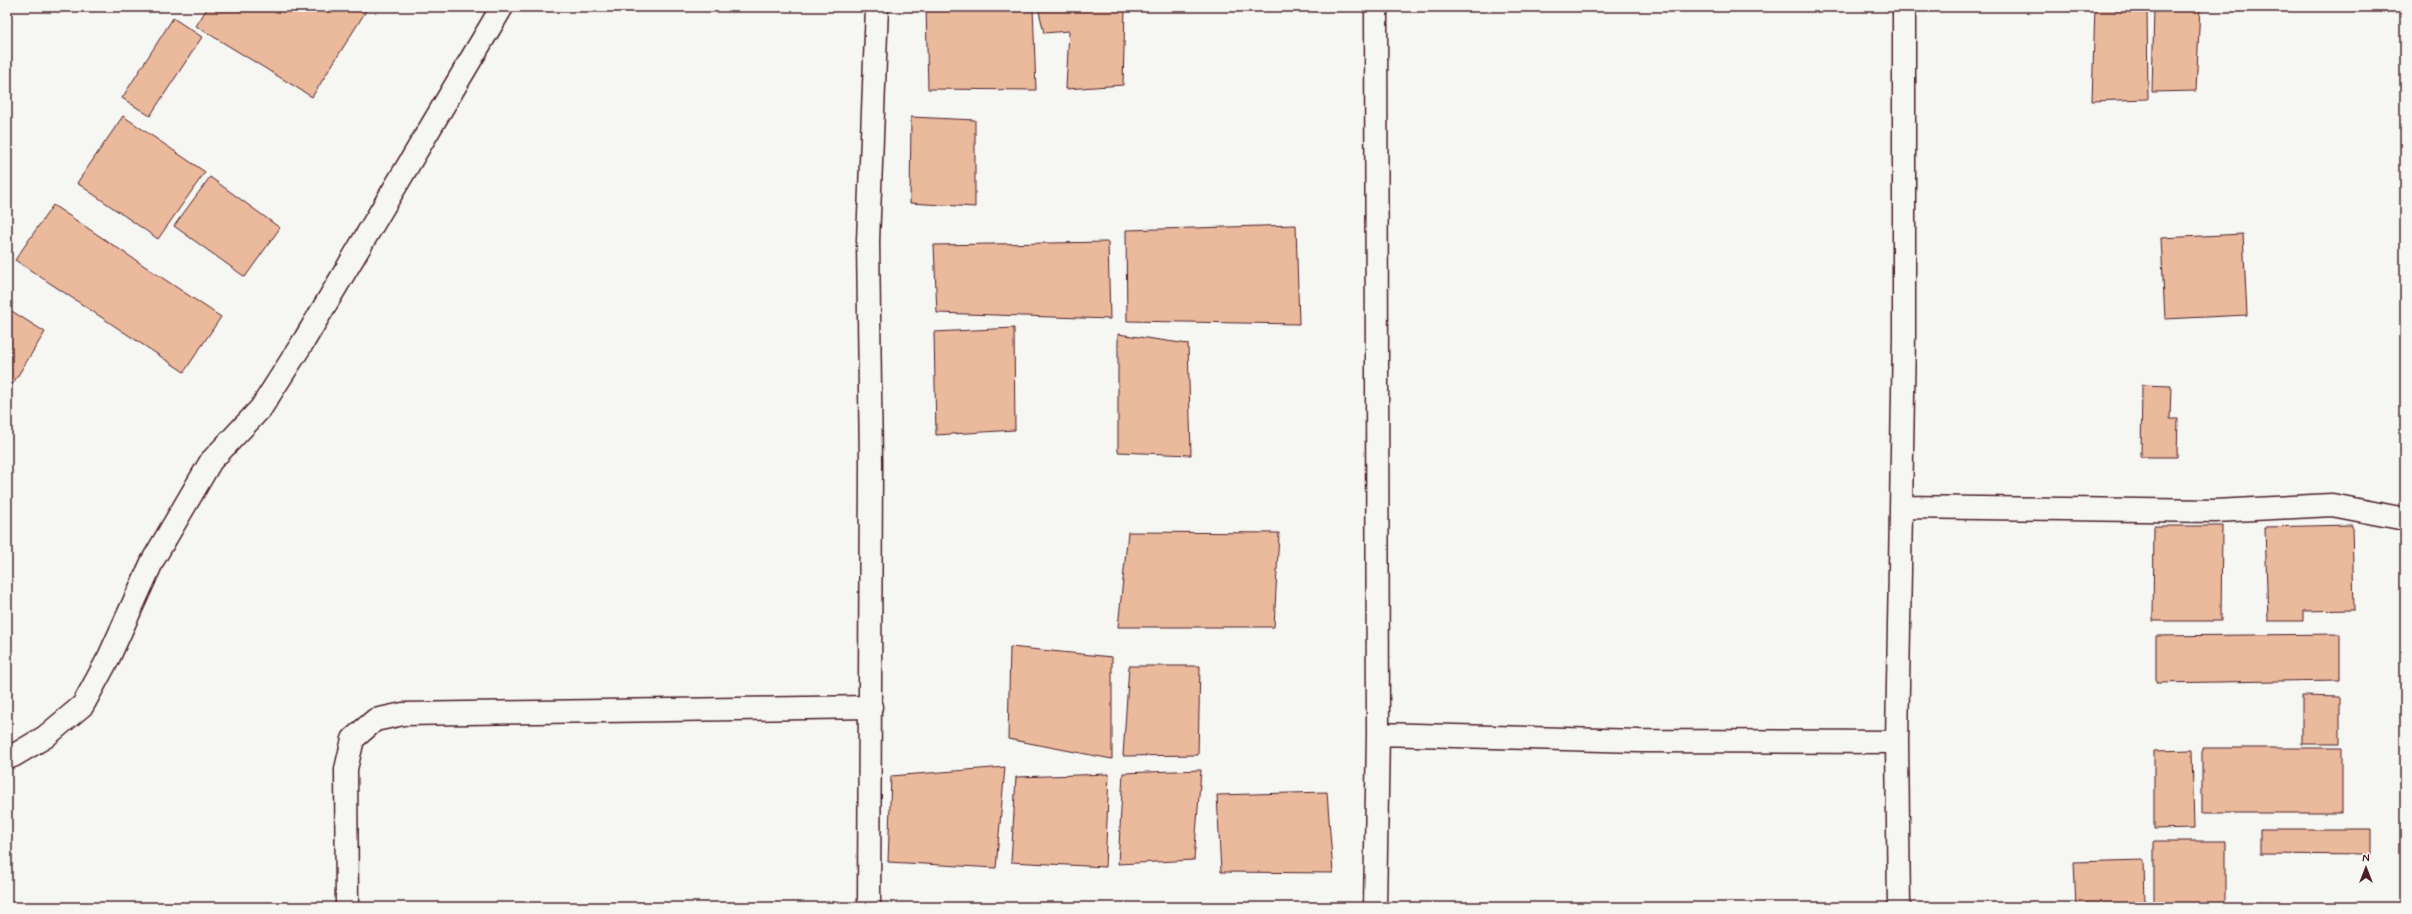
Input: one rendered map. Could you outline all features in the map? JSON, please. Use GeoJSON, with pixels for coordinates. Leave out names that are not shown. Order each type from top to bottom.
{"type":"FeatureCollection","features":[{"type":"Feature","properties":{"kind":"street"},"geometry":{"type":"LineString","coordinates":[[7,756],[13,756],[45,737],[83,705],[109,657],[153,560],[211,461],[261,408],[305,339],[502,7]]}},
{"type":"Feature","properties":{"kind":"street"},"geometry":{"type":"LineString","coordinates":[[869,907],[871,463],[868,241],[877,7]]}},
{"type":"Feature","properties":{"kind":"street"},"geometry":{"type":"LineString","coordinates":[[1375,907],[1378,734],[1376,7]]}},
{"type":"Feature","properties":{"kind":"street"},"geometry":{"type":"LineString","coordinates":[[1899,907],[1897,742],[1904,329],[1904,7]]}},
{"type":"Feature","properties":{"kind":"street"},"geometry":{"type":"LineString","coordinates":[[1901,507],[2216,511],[2332,505],[2405,519]]}},
{"type":"Feature","properties":{"kind":"street"},"geometry":{"type":"LineString","coordinates":[[347,907],[346,769],[353,739],[375,720],[403,714],[871,707]]}},
{"type":"Feature","properties":{"kind":"street"},"geometry":{"type":"LineString","coordinates":[[1378,734],[1639,741],[1897,742]]}},
{"type":"Feature","properties":{"kind":"building"},"geometry":{"type":"Polygon","coordinates":[[[208,7],[359,7],[366,11],[312,97],[196,26],[208,7]]]}},
{"type":"Feature","properties":{"kind":"building"},"geometry":{"type":"Polygon","coordinates":[[[926,7],[1033,7],[1036,90],[928,89],[926,7]]]}},
{"type":"Feature","properties":{"kind":"building"},"geometry":{"type":"Polygon","coordinates":[[[1038,7],[1125,7],[1123,85],[1066,89],[1069,31],[1044,33],[1038,7]]]}},
{"type":"Feature","properties":{"kind":"building"},"geometry":{"type":"Polygon","coordinates":[[[2095,7],[2147,7],[2148,99],[2092,101],[2095,7]]]}},
{"type":"Feature","properties":{"kind":"building"},"geometry":{"type":"Polygon","coordinates":[[[2154,7],[2200,7],[2196,91],[2152,92],[2154,7]]]}},
{"type":"Feature","properties":{"kind":"building"},"geometry":{"type":"Polygon","coordinates":[[[173,18],[202,37],[150,116],[122,98],[173,18]]]}},
{"type":"Feature","properties":{"kind":"building"},"geometry":{"type":"Polygon","coordinates":[[[123,116],[205,172],[158,239],[77,183],[123,116]]]}},
{"type":"Feature","properties":{"kind":"building"},"geometry":{"type":"Polygon","coordinates":[[[911,117],[975,120],[975,207],[910,203],[911,117]]]}},
{"type":"Feature","properties":{"kind":"building"},"geometry":{"type":"Polygon","coordinates":[[[210,177],[280,228],[245,277],[174,226],[210,177]]]}},
{"type":"Feature","properties":{"kind":"building"},"geometry":{"type":"Polygon","coordinates":[[[53,205],[221,317],[184,372],[15,260],[53,205]]]}},
{"type":"Feature","properties":{"kind":"building"},"geometry":{"type":"Polygon","coordinates":[[[1296,225],[1299,324],[1127,321],[1126,230],[1296,225]]]}},
{"type":"Feature","properties":{"kind":"building"},"geometry":{"type":"Polygon","coordinates":[[[2243,234],[2247,315],[2165,319],[2161,238],[2243,234]]]}},
{"type":"Feature","properties":{"kind":"building"},"geometry":{"type":"Polygon","coordinates":[[[1108,242],[1110,319],[937,313],[934,245],[1108,242]]]}},
{"type":"Feature","properties":{"kind":"building"},"geometry":{"type":"Polygon","coordinates":[[[7,308],[45,332],[7,393],[7,308]]]}},
{"type":"Feature","properties":{"kind":"building"},"geometry":{"type":"Polygon","coordinates":[[[1014,328],[1015,430],[936,435],[934,332],[1014,328]]]}},
{"type":"Feature","properties":{"kind":"building"},"geometry":{"type":"Polygon","coordinates":[[[1118,334],[1188,344],[1191,455],[1118,452],[1118,334]]]}},
{"type":"Feature","properties":{"kind":"building"},"geometry":{"type":"Polygon","coordinates":[[[2142,385],[2171,386],[2170,419],[2178,419],[2177,457],[2141,457],[2142,385]]]}},
{"type":"Feature","properties":{"kind":"building"},"geometry":{"type":"Polygon","coordinates":[[[2352,525],[2354,610],[2303,611],[2303,621],[2268,621],[2265,527],[2352,525]]]}},
{"type":"Feature","properties":{"kind":"building"},"geometry":{"type":"Polygon","coordinates":[[[2154,526],[2222,526],[2221,621],[2153,621],[2154,526]]]}},
{"type":"Feature","properties":{"kind":"building"},"geometry":{"type":"Polygon","coordinates":[[[1128,532],[1279,533],[1274,627],[1118,627],[1128,532]]]}},
{"type":"Feature","properties":{"kind":"building"},"geometry":{"type":"Polygon","coordinates":[[[2340,634],[2340,680],[2156,683],[2156,636],[2340,634]]]}},
{"type":"Feature","properties":{"kind":"building"},"geometry":{"type":"Polygon","coordinates":[[[1010,647],[1112,657],[1112,759],[1008,739],[1010,647]]]}},
{"type":"Feature","properties":{"kind":"building"},"geometry":{"type":"Polygon","coordinates":[[[1129,666],[1200,666],[1198,755],[1123,756],[1129,666]]]}},
{"type":"Feature","properties":{"kind":"building"},"geometry":{"type":"Polygon","coordinates":[[[2302,696],[2340,697],[2340,744],[2302,744],[2302,696]]]}},
{"type":"Feature","properties":{"kind":"building"},"geometry":{"type":"Polygon","coordinates":[[[2202,748],[2342,748],[2342,813],[2202,813],[2202,748]]]}},
{"type":"Feature","properties":{"kind":"building"},"geometry":{"type":"Polygon","coordinates":[[[2192,750],[2194,828],[2154,829],[2154,751],[2192,750]]]}},
{"type":"Feature","properties":{"kind":"building"},"geometry":{"type":"Polygon","coordinates":[[[1005,767],[996,868],[888,862],[891,776],[1005,767]]]}},
{"type":"Feature","properties":{"kind":"building"},"geometry":{"type":"Polygon","coordinates":[[[1201,770],[1194,860],[1118,864],[1123,773],[1201,770]]]}},
{"type":"Feature","properties":{"kind":"building"},"geometry":{"type":"Polygon","coordinates":[[[1109,774],[1105,867],[1011,862],[1016,777],[1109,774]]]}},
{"type":"Feature","properties":{"kind":"building"},"geometry":{"type":"Polygon","coordinates":[[[1327,792],[1333,873],[1221,872],[1217,795],[1327,792]]]}},
{"type":"Feature","properties":{"kind":"building"},"geometry":{"type":"Polygon","coordinates":[[[2260,829],[2371,829],[2371,855],[2260,854],[2260,829]]]}},
{"type":"Feature","properties":{"kind":"building"},"geometry":{"type":"Polygon","coordinates":[[[2154,841],[2225,841],[2225,907],[2154,907],[2154,841]]]}},
{"type":"Feature","properties":{"kind":"building"},"geometry":{"type":"Polygon","coordinates":[[[2144,860],[2145,907],[2076,907],[2074,862],[2144,860]]]}}]}
